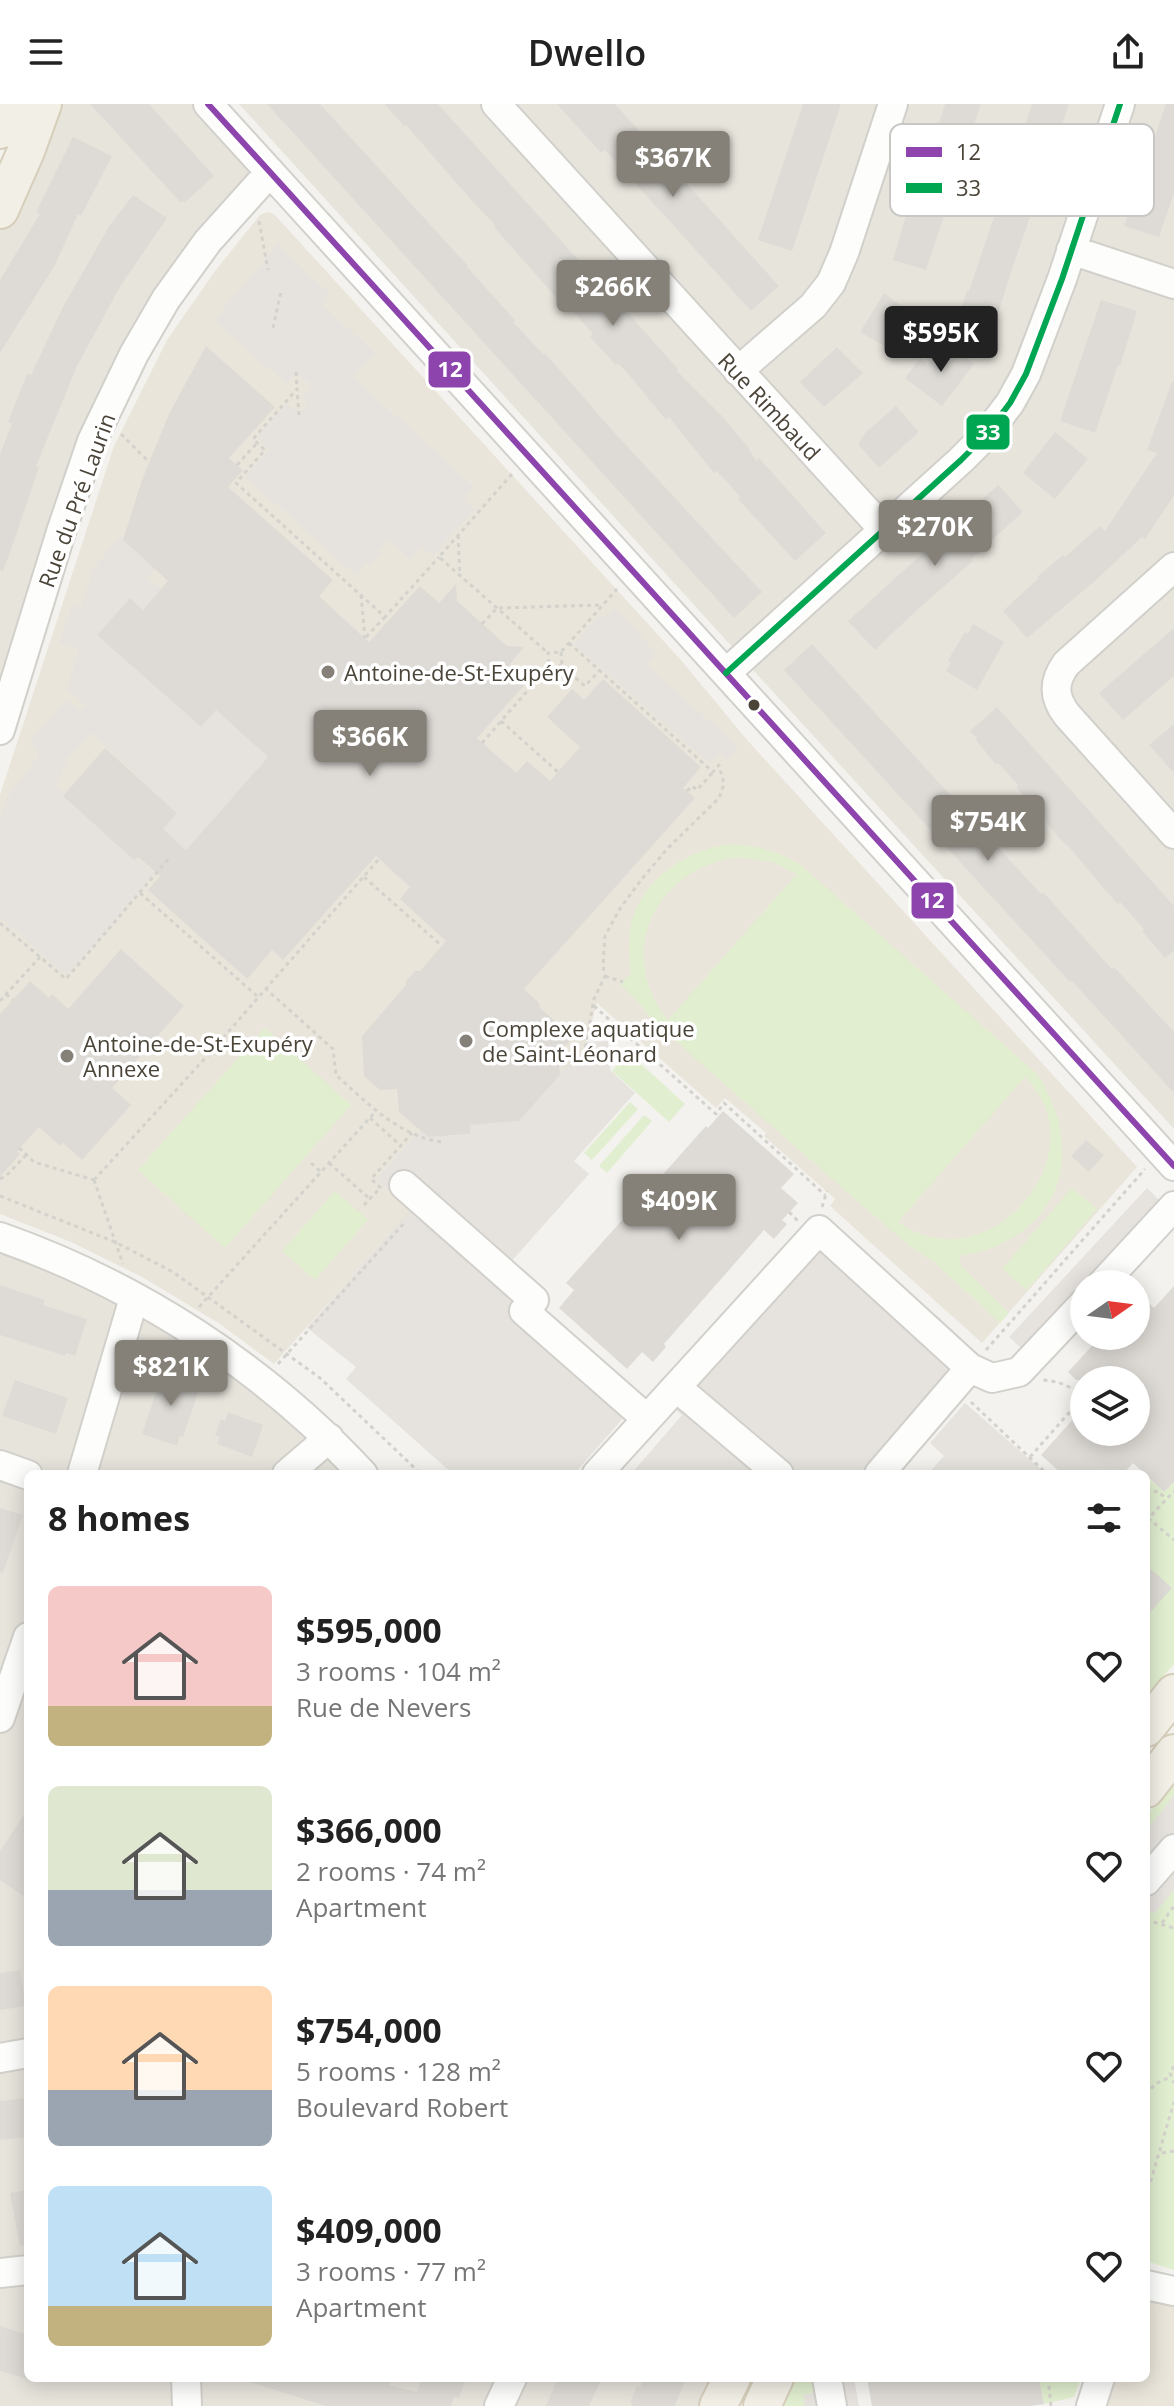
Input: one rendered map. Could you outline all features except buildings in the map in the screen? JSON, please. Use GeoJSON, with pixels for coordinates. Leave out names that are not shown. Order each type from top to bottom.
{"type":"FeatureCollection","features":[{"type":"Feature","properties":{"kind":"main road"},"geometry":{"type":"LineString","coordinates":[[0,130],[10,104]]}},
{"type":"Feature","properties":{"kind":"main road"},"geometry":{"type":"LineString","coordinates":[[0,210],[43,104]]}},
{"type":"Feature","properties":{"kind":"main road"},"geometry":{"type":"LineString","coordinates":[[1150,1723],[1174,1693]]}},
{"type":"Feature","properties":{"kind":"main road"},"geometry":{"type":"LineString","coordinates":[[1150,1784],[1174,1753]]}},
{"type":"Feature","properties":{"kind":"main road"},"geometry":{"type":"LineString","coordinates":[[718,2406],[730,2382]]}},
{"type":"Feature","properties":{"kind":"main road"},"geometry":{"type":"LineString","coordinates":[[762,2406],[773,2382]]}},
{"type":"Feature","properties":{"kind":"street"},"geometry":{"type":"LineString","coordinates":[[208,104],[262,181],[528,456],[1167,1159]]}},
{"type":"Feature","properties":{"kind":"street","name":"Rue Rimbaud"},"geometry":{"type":"LineString","coordinates":[[496,104],[884,530]]}},
{"type":"Feature","properties":{"kind":"street"},"geometry":{"type":"LineString","coordinates":[[738,371],[813,306],[831,283],[844,253],[893,104]]}},
{"type":"Feature","properties":{"kind":"street"},"geometry":{"type":"LineString","coordinates":[[1113,124],[1120,104]]}},
{"type":"Feature","properties":{"kind":"street","name":"Rue du Pré Laurin"},"geometry":{"type":"LineString","coordinates":[[0,730],[92,441],[134,354],[166,299],[208,241],[262,181]]}},
{"type":"Feature","properties":{"kind":"street"},"geometry":{"type":"LineString","coordinates":[[726,673],[969,452],[1010,403],[1039,344],[1082,216]]}},
{"type":"Feature","properties":{"kind":"street"},"geometry":{"type":"LineString","coordinates":[[1071,250],[1174,284]]}},
{"type":"Feature","properties":{"kind":"street"},"geometry":{"type":"LineString","coordinates":[[1174,567],[1066,664],[1055,690],[1058,704],[1174,834]]}},
{"type":"Feature","properties":{"kind":"street"},"geometry":{"type":"LineString","coordinates":[[404,1185],[534,1300],[524,1311],[647,1419]]}},
{"type":"Feature","properties":{"kind":"street"},"geometry":{"type":"LineString","coordinates":[[1115,1270],[1174,1206]]}},
{"type":"Feature","properties":{"kind":"street"},"geometry":{"type":"LineString","coordinates":[[601,1470],[819,1230],[972,1372],[992,1378],[1019,1372],[1070,1318]]}},
{"type":"Feature","properties":{"kind":"street"},"geometry":{"type":"LineString","coordinates":[[0,1237],[70,1265],[134,1298],[229,1357],[260,1379],[329,1438],[359,1470]]}},
{"type":"Feature","properties":{"kind":"street"},"geometry":{"type":"LineString","coordinates":[[83,1470],[134,1298]]}},
{"type":"Feature","properties":{"kind":"street"},"geometry":{"type":"LineString","coordinates":[[883,1470],[972,1372]]}},
{"type":"Feature","properties":{"kind":"street"},"geometry":{"type":"LineString","coordinates":[[676,1387],[774,1470]]}},
{"type":"Feature","properties":{"kind":"street"},"geometry":{"type":"LineString","coordinates":[[292,1470],[329,1438]]}},
{"type":"Feature","properties":{"kind":"street"},"geometry":{"type":"LineString","coordinates":[[0,1465],[24,1474]]}},
{"type":"Feature","properties":{"kind":"street"},"geometry":{"type":"LineString","coordinates":[[0,1718],[24,1649]]}},
{"type":"Feature","properties":{"kind":"street"},"geometry":{"type":"LineString","coordinates":[[1150,1876],[1174,1849]]}},
{"type":"Feature","properties":{"kind":"street"},"geometry":{"type":"LineString","coordinates":[[0,2058],[24,2054]]}},
{"type":"Feature","properties":{"kind":"street"},"geometry":{"type":"LineString","coordinates":[[0,2273],[24,2270]]}},
{"type":"Feature","properties":{"kind":"street"},"geometry":{"type":"LineString","coordinates":[[1150,2286],[1174,2291]]}},
{"type":"Feature","properties":{"kind":"street"},"geometry":{"type":"LineString","coordinates":[[186,2382],[187,2406]]}},
{"type":"Feature","properties":{"kind":"street"},"geometry":{"type":"LineString","coordinates":[[499,2406],[510,2382]]}},
{"type":"Feature","properties":{"kind":"street"},"geometry":{"type":"LineString","coordinates":[[828,2382],[832,2406]]}},
{"type":"Feature","properties":{"kind":"street"},"geometry":{"type":"LineString","coordinates":[[1091,2406],[1099,2382]]}},
{"type":"Feature","properties":{"kind":"path"},"geometry":{"type":"LineString","coordinates":[[262,181],[268,270]]}},
{"type":"Feature","properties":{"kind":"path"},"geometry":{"type":"LineString","coordinates":[[273,328],[281,291]]}},
{"type":"Feature","properties":{"kind":"path"},"geometry":{"type":"LineString","coordinates":[[296,372],[299,415]]}},
{"type":"Feature","properties":{"kind":"path"},"geometry":{"type":"LineString","coordinates":[[297,389],[253,439],[265,450],[236,483],[385,617]]}},
{"type":"Feature","properties":{"kind":"path"},"geometry":{"type":"LineString","coordinates":[[104,417],[149,462]]}},
{"type":"Feature","properties":{"kind":"path"},"geometry":{"type":"LineString","coordinates":[[237,465],[257,443]]}},
{"type":"Feature","properties":{"kind":"path"},"geometry":{"type":"LineString","coordinates":[[361,594],[365,638],[528,456]]}},
{"type":"Feature","properties":{"kind":"path"},"geometry":{"type":"LineString","coordinates":[[458,534],[460,576]]}},
{"type":"Feature","properties":{"kind":"path"},"geometry":{"type":"LineString","coordinates":[[439,557],[548,653],[549,666],[482,743]]}},
{"type":"Feature","properties":{"kind":"path"},"geometry":{"type":"LineString","coordinates":[[548,653],[561,652],[633,571]]}},
{"type":"Feature","properties":{"kind":"path"},"geometry":{"type":"LineString","coordinates":[[482,624],[497,608],[603,605]]}},
{"type":"Feature","properties":{"kind":"path"},"geometry":{"type":"LineString","coordinates":[[569,643],[713,772]]}},
{"type":"Feature","properties":{"kind":"path"},"geometry":{"type":"LineString","coordinates":[[561,652],[562,666]]}},
{"type":"Feature","properties":{"kind":"path"},"geometry":{"type":"LineString","coordinates":[[549,666],[562,666],[585,686],[600,670]]}},
{"type":"Feature","properties":{"kind":"path"},"geometry":{"type":"LineString","coordinates":[[501,721],[558,772]]}},
{"type":"Feature","properties":{"kind":"path"},"geometry":{"type":"LineString","coordinates":[[581,1064],[586,1058],[593,1006],[605,976],[605,936],[641,880],[667,849],[719,798],[724,784],[719,765],[697,790],[692,786],[687,791]]}},
{"type":"Feature","properties":{"kind":"path"},"geometry":{"type":"LineString","coordinates":[[0,923],[66,979],[170,857]]}},
{"type":"Feature","properties":{"kind":"path"},"geometry":{"type":"LineString","coordinates":[[94,1180],[379,859]]}},
{"type":"Feature","properties":{"kind":"path"},"geometry":{"type":"LineString","coordinates":[[364,877],[442,946]]}},
{"type":"Feature","properties":{"kind":"path"},"geometry":{"type":"LineString","coordinates":[[140,893],[258,996]]}},
{"type":"Feature","properties":{"kind":"path"},"geometry":{"type":"LineString","coordinates":[[0,1001],[40,957]]}},
{"type":"Feature","properties":{"kind":"path"},"geometry":{"type":"LineString","coordinates":[[605,976],[623,982]]}},
{"type":"Feature","properties":{"kind":"path"},"geometry":{"type":"LineString","coordinates":[[265,988],[333,1049],[336,1075],[376,1111],[426,1140],[442,1142]]}},
{"type":"Feature","properties":{"kind":"path"},"geometry":{"type":"LineString","coordinates":[[6,994],[13,1000]]}},
{"type":"Feature","properties":{"kind":"path"},"geometry":{"type":"LineString","coordinates":[[593,1006],[716,1114],[724,1103],[825,1195]]}},
{"type":"Feature","properties":{"kind":"path"},"geometry":{"type":"LineString","coordinates":[[570,1038],[587,1036]]}},
{"type":"Feature","properties":{"kind":"path"},"geometry":{"type":"LineString","coordinates":[[199,1307],[376,1111]]}},
{"type":"Feature","properties":{"kind":"path"},"geometry":{"type":"LineString","coordinates":[[370,1118],[401,1146]]}},
{"type":"Feature","properties":{"kind":"path"},"geometry":{"type":"LineString","coordinates":[[364,1205],[380,1188],[371,1179],[412,1133]]}},
{"type":"Feature","properties":{"kind":"path"},"geometry":{"type":"LineString","coordinates":[[19,1148],[34,1162],[94,1180]]}},
{"type":"Feature","properties":{"kind":"path"},"geometry":{"type":"LineString","coordinates":[[0,1179],[26,1155]]}},
{"type":"Feature","properties":{"kind":"path"},"geometry":{"type":"LineString","coordinates":[[1042,1470],[972,1372],[1010,1323],[1167,1159]]}},
{"type":"Feature","properties":{"kind":"path"},"geometry":{"type":"LineString","coordinates":[[311,1163],[321,1172]]}},
{"type":"Feature","properties":{"kind":"path"},"geometry":{"type":"LineString","coordinates":[[329,1163],[370,1199]]}},
{"type":"Feature","properties":{"kind":"path"},"geometry":{"type":"LineString","coordinates":[[94,1180],[123,1265]]}},
{"type":"Feature","properties":{"kind":"path"},"geometry":{"type":"LineString","coordinates":[[0,1196],[115,1242],[173,1272],[320,1378],[417,1470]]}},
{"type":"Feature","properties":{"kind":"path"},"geometry":{"type":"LineString","coordinates":[[278,1364],[411,1215]]}},
{"type":"Feature","properties":{"kind":"path"},"geometry":{"type":"LineString","coordinates":[[1005,1318],[1010,1323]]}},
{"type":"Feature","properties":{"kind":"path"},"geometry":{"type":"LineString","coordinates":[[1035,1380],[1050,1380],[1070,1387]]}},
{"type":"Feature","properties":{"kind":"path"},"geometry":{"type":"LineString","coordinates":[[1030,1457],[1070,1413]]}},
{"type":"Feature","properties":{"kind":"path"},"geometry":{"type":"LineString","coordinates":[[1150,1492],[1158,1491],[1166,1499]]}},
{"type":"Feature","properties":{"kind":"path"},"geometry":{"type":"LineString","coordinates":[[1150,1517],[1174,1491]]}},
{"type":"Feature","properties":{"kind":"path"},"geometry":{"type":"LineString","coordinates":[[1150,1522],[1174,1540]]}},
{"type":"Feature","properties":{"kind":"path"},"geometry":{"type":"LineString","coordinates":[[1161,1924],[1174,1906]]}},
{"type":"Feature","properties":{"kind":"path"},"geometry":{"type":"LineString","coordinates":[[1150,1921],[1174,1928]]}},
{"type":"Feature","properties":{"kind":"path"},"geometry":{"type":"LineString","coordinates":[[1150,2090],[1170,2077],[1174,2066]]}},
{"type":"Feature","properties":{"kind":"path"},"geometry":{"type":"LineString","coordinates":[[1170,2077],[1174,2083]]}},
{"type":"Feature","properties":{"kind":"path"},"geometry":{"type":"LineString","coordinates":[[1150,2185],[1174,2102]]}},
{"type":"Feature","properties":{"kind":"path"},"geometry":{"type":"LineString","coordinates":[[1160,2153],[1174,2151]]}},
{"type":"Feature","properties":{"kind":"path"},"geometry":{"type":"LineString","coordinates":[[1048,2382],[1051,2406]]}},
{"type":"Feature","properties":{"kind":"shaded area"},"geometry":{"type":"Polygon","coordinates":[[[48,104],[208,104],[270,172],[134,354],[0,730],[0,221],[48,104]]]}},
{"type":"Feature","properties":{"kind":"shaded area"},"geometry":{"type":"Polygon","coordinates":[[[239,104],[1174,104],[1174,1129],[239,104]]]}},
{"type":"Feature","properties":{"kind":"shaded area"},"geometry":{"type":"Polygon","coordinates":[[[267,212],[274,214],[680,659],[748,741],[1137,1167],[982,1343],[830,1206],[835,1199],[764,1136],[766,1133],[725,1098],[716,1108],[597,1003],[586,1042],[586,1058],[519,1121],[470,1125],[470,1134],[428,1137],[420,1131],[376,1179],[411,1210],[274,1364],[220,1324],[142,1277],[71,1242],[0,1214],[0,795],[114,446],[167,340],[215,271],[260,215],[267,212]]]}},
{"type":"Feature","properties":{"kind":"shaded area"},"geometry":{"type":"Polygon","coordinates":[[[278,244],[331,295],[323,305],[375,353],[354,378],[474,486],[463,499],[475,509],[433,556],[421,546],[410,559],[389,540],[379,551],[382,553],[357,576],[245,477],[269,449],[256,437],[287,404],[299,414],[308,404],[302,397],[311,386],[296,373],[286,384],[214,320],[278,244]]]}},
{"type":"Feature","properties":{"kind":"shaded area"},"geometry":{"type":"Polygon","coordinates":[[[122,535],[123,540],[155,568],[148,577],[161,589],[143,610],[129,598],[97,635],[201,727],[216,710],[268,757],[183,853],[160,832],[177,813],[91,733],[67,760],[56,787],[155,874],[67,976],[0,917],[0,818],[7,798],[39,755],[30,741],[67,700],[80,711],[85,705],[67,688],[79,649],[60,643],[71,605],[81,608],[93,568],[122,535]]]}},
{"type":"Feature","properties":{"kind":"shaded area"},"geometry":{"type":"Polygon","coordinates":[[[614,607],[656,653],[646,665],[738,746],[728,760],[720,753],[710,764],[574,644],[600,615],[604,617],[614,607]]]}},
{"type":"Feature","properties":{"kind":"shaded area"},"geometry":{"type":"Polygon","coordinates":[[[608,1041],[610,1070],[635,1093],[574,1161],[589,1174],[510,1263],[551,1301],[543,1310],[641,1398],[578,1470],[448,1470],[346,1379],[356,1367],[307,1328],[410,1210],[376,1179],[420,1130],[428,1137],[470,1134],[470,1125],[519,1121],[574,1058],[586,1057],[586,1042],[608,1041]]]}},
{"type":"Feature","properties":{"kind":"shaded area"},"geometry":{"type":"Polygon","coordinates":[[[1147,1188],[1174,1215],[1128,1270],[1071,1270],[1147,1188]]]}},
{"type":"Feature","properties":{"kind":"shaded area"},"geometry":{"type":"Polygon","coordinates":[[[810,1223],[829,1223],[900,1285],[904,1298],[921,1312],[935,1314],[987,1362],[892,1470],[634,1470],[682,1415],[655,1393],[801,1229],[810,1223]]]}},
{"type":"Feature","properties":{"kind":"shaded area"},"geometry":{"type":"Polygon","coordinates":[[[0,1237],[164,1315],[358,1470],[24,1470],[24,2382],[730,2382],[718,2406],[0,2406],[0,1237]]]}},
{"type":"Feature","properties":{"kind":"shaded area"},"geometry":{"type":"Polygon","coordinates":[[[1070,1271],[1070,1336],[1042,1367],[1009,1337],[1070,1271]]]}},
{"type":"Feature","properties":{"kind":"shaded area"},"geometry":{"type":"Polygon","coordinates":[[[965,1403],[1042,1470],[932,1470],[944,1456],[930,1443],[965,1403]]]}},
{"type":"Feature","properties":{"kind":"shaded area"},"geometry":{"type":"Polygon","coordinates":[[[1174,1795],[1174,1890],[1155,1913],[1150,1912],[1150,1826],[1174,1795]]]}},
{"type":"Feature","properties":{"kind":"shaded area"},"geometry":{"type":"Polygon","coordinates":[[[1150,2296],[1174,2303],[1174,2406],[1091,2406],[1099,2382],[1150,2382],[1150,2296]]]}},
{"type":"Feature","properties":{"kind":"shaded area"},"geometry":{"type":"Polygon","coordinates":[[[855,2382],[859,2406],[805,2406],[803,2395],[817,2392],[816,2384],[855,2382]]]}},
{"type":"Feature","properties":{"kind":"green space"},"geometry":{"type":"Polygon","coordinates":[[[731,844],[759,848],[777,853],[803,867],[1037,1074],[1050,1097],[1062,1146],[1061,1169],[1055,1191],[1043,1212],[1025,1229],[996,1246],[959,1256],[961,1266],[1009,1313],[1000,1323],[933,1261],[916,1251],[864,1207],[663,1030],[621,984],[631,974],[631,925],[645,894],[668,869],[714,847],[731,844]],[[737,857],[709,865],[684,878],[665,896],[652,918],[645,942],[645,968],[652,994],[668,1020],[797,874],[773,862],[737,857]],[[1025,1077],[898,1222],[932,1237],[967,1237],[998,1225],[1024,1202],[1042,1174],[1050,1141],[1045,1108],[1025,1077]]]}},
{"type":"Feature","properties":{"kind":"green space"},"geometry":{"type":"Polygon","coordinates":[[[265,1028],[351,1105],[225,1248],[138,1170],[265,1028]]]}},
{"type":"Feature","properties":{"kind":"green space"},"geometry":{"type":"Polygon","coordinates":[[[629,1053],[685,1104],[669,1122],[612,1071],[629,1053]]]}},
{"type":"Feature","properties":{"kind":"green space"},"geometry":{"type":"Polygon","coordinates":[[[630,1102],[638,1109],[592,1160],[584,1153],[630,1102]]]}},
{"type":"Feature","properties":{"kind":"green space"},"geometry":{"type":"Polygon","coordinates":[[[644,1115],[652,1121],[607,1173],[599,1166],[644,1115]]]}},
{"type":"Feature","properties":{"kind":"green space"},"geometry":{"type":"Polygon","coordinates":[[[1072,1188],[1097,1209],[1027,1290],[1002,1269],[1072,1188]]]}},
{"type":"Feature","properties":{"kind":"green space"},"geometry":{"type":"Polygon","coordinates":[[[335,1191],[368,1220],[315,1280],[282,1251],[335,1191]]]}},
{"type":"Feature","properties":{"kind":"green space"},"geometry":{"type":"Polygon","coordinates":[[[1150,1480],[1164,1492],[1174,1482],[1174,1664],[1150,1691],[1150,1480]]]}},
{"type":"Feature","properties":{"kind":"green space"},"geometry":{"type":"Polygon","coordinates":[[[1174,1781],[1174,2270],[1150,2262],[1150,1811],[1174,1781]]]}},
{"type":"Feature","properties":{"kind":"green space"},"geometry":{"type":"Polygon","coordinates":[[[793,2382],[815,2382],[817,2392],[804,2395],[805,2406],[783,2406],[793,2382]]]}},
{"type":"Feature","properties":{"kind":"green space"},"geometry":{"type":"Polygon","coordinates":[[[1040,2382],[1080,2382],[1074,2397],[1044,2404],[1040,2382]]]}},
{"type":"Feature","properties":{"kind":"transit line","name":"12"},"geometry":{"type":"LineString","coordinates":[[208,104],[1174,1166]]}},
{"type":"Feature","properties":{"kind":"transit line","name":"33"},"geometry":{"type":"LineString","coordinates":[[1113,124],[1120,104]]}},
{"type":"Feature","properties":{"kind":"transit line","name":"33"},"geometry":{"type":"LineString","coordinates":[[726,673],[985,436],[1010,403],[1026,374],[1083,216]]}},
{"type":"Feature","properties":{"kind":"place","name":"Antoine-de-St-Exupéry"},"geometry":{"type":"Point","coordinates":[328,672]}},
{"type":"Feature","properties":{"kind":"place","name":"Complexe aquatique de Saint-Léonard"},"geometry":{"type":"Point","coordinates":[466,1041]}},
{"type":"Feature","properties":{"kind":"place","name":"Antoine-de-St-Exupéry Annexe"},"geometry":{"type":"Point","coordinates":[67,1056]}}]}
